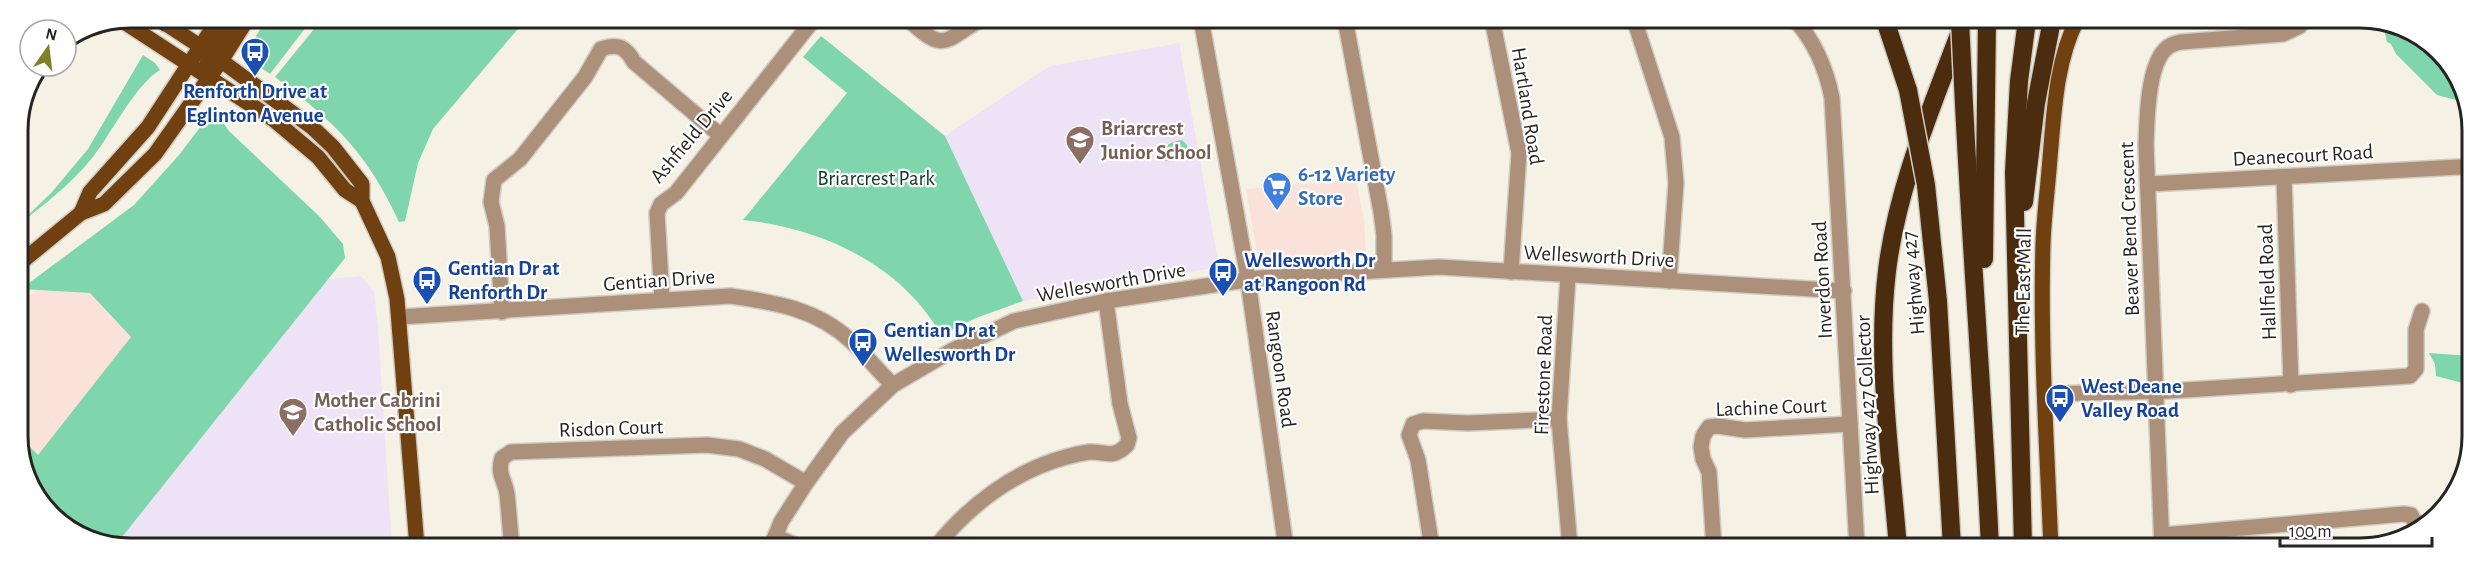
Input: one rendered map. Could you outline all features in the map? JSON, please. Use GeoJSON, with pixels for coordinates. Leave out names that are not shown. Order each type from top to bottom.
{"type":"FeatureCollection","features":[{"type":"Feature","properties":{"kind":"highway","name":"Highway 427"},"geometry":{"type":"LineString","coordinates":[[1888,28],[1908,90],[1926,185],[1938,301],[1951,538]]}},
{"type":"Feature","properties":{"kind":"highway"},"geometry":{"type":"LineString","coordinates":[[1898,28],[1908,90]]}},
{"type":"Feature","properties":{"kind":"highway"},"geometry":{"type":"LineString","coordinates":[[1960,28],[1969,207],[1982,372],[1990,538]]}},
{"type":"Feature","properties":{"kind":"highway","name":"Highway 427 Collector"},"geometry":{"type":"LineString","coordinates":[[1897,538],[1883,343],[1887,272],[1893,231],[1903,193],[1962,28]]}},
{"type":"Feature","properties":{"kind":"highway"},"geometry":{"type":"LineString","coordinates":[[1982,372],[1987,28]]}},
{"type":"Feature","properties":{"kind":"highway"},"geometry":{"type":"LineString","coordinates":[[2023,538],[2014,214],[2015,130],[2020,65],[2026,28]]}},
{"type":"Feature","properties":{"kind":"highway"},"geometry":{"type":"LineString","coordinates":[[2016,321],[2031,140],[2051,28]]}},
{"type":"Feature","properties":{"kind":"main road"},"geometry":{"type":"LineString","coordinates":[[132,28],[297,137],[318,157],[345,190],[362,201]]}},
{"type":"Feature","properties":{"kind":"main road"},"geometry":{"type":"LineString","coordinates":[[172,28],[212,54],[290,111],[333,147],[362,184],[362,201],[388,257],[399,317],[416,538]]}},
{"type":"Feature","properties":{"kind":"main road"},"geometry":{"type":"LineString","coordinates":[[212,54],[217,28]]}},
{"type":"Feature","properties":{"kind":"main road"},"geometry":{"type":"LineString","coordinates":[[81,213],[90,192],[199,72],[229,28]]}},
{"type":"Feature","properties":{"kind":"main road"},"geometry":{"type":"LineString","coordinates":[[29,256],[81,213],[104,204],[155,154],[199,72],[212,54],[238,28]]}},
{"type":"Feature","properties":{"kind":"main road","name":"The East Mall"},"geometry":{"type":"LineString","coordinates":[[2051,538],[2045,394],[2043,242],[2052,133],[2061,69],[2073,28]]}},
{"type":"Feature","properties":{"kind":"street","name":"Ashfield Drive"},"geometry":{"type":"LineString","coordinates":[[662,300],[657,242],[657,213],[661,204],[676,193],[805,28]]}},
{"type":"Feature","properties":{"kind":"street"},"geometry":{"type":"LineString","coordinates":[[918,28],[935,41],[943,41],[966,28]]}},
{"type":"Feature","properties":{"kind":"street","name":"Rangoon Road"},"geometry":{"type":"LineString","coordinates":[[1203,28],[1248,280],[1285,538]]}},
{"type":"Feature","properties":{"kind":"street"},"geometry":{"type":"LineString","coordinates":[[1347,28],[1381,212],[1385,249],[1384,270]]}},
{"type":"Feature","properties":{"kind":"street","name":"Hartland Road"},"geometry":{"type":"LineString","coordinates":[[1494,28],[1519,153],[1511,272]]}},
{"type":"Feature","properties":{"kind":"street"},"geometry":{"type":"LineString","coordinates":[[1637,28],[1672,137],[1676,183],[1669,281]]}},
{"type":"Feature","properties":{"kind":"street","name":"Inverdon Road"},"geometry":{"type":"LineString","coordinates":[[1801,28],[1822,59],[1832,98],[1856,538]]}},
{"type":"Feature","properties":{"kind":"street","name":"Beaver Bend Crescent"},"geometry":{"type":"LineString","coordinates":[[2162,538],[2146,145],[2149,97],[2156,66],[2166,48],[2192,40],[2283,34],[2296,28]]}},
{"type":"Feature","properties":{"kind":"street"},"geometry":{"type":"LineString","coordinates":[[502,312],[497,226],[490,202],[494,180],[520,159],[585,77],[601,49],[619,46],[626,49],[634,62],[720,135]]}},
{"type":"Feature","properties":{"kind":"street","name":"Deanecourt Road"},"geometry":{"type":"LineString","coordinates":[[2149,184],[2459,167]]}},
{"type":"Feature","properties":{"kind":"street","name":"Hallfield Road"},"geometry":{"type":"LineString","coordinates":[[2284,177],[2291,385]]}},
{"type":"Feature","properties":{"kind":"street","name":"Wellesworth Drive"},"geometry":{"type":"LineString","coordinates":[[775,538],[806,483],[842,433],[893,385],[951,351],[1014,321],[1106,301],[1248,280],[1439,267],[1844,291]]}},
{"type":"Feature","properties":{"kind":"street","name":"Firestone Road"},"geometry":{"type":"LineString","coordinates":[[1568,276],[1559,419],[1569,538]]}},
{"type":"Feature","properties":{"kind":"street","name":"Gentian Drive"},"geometry":{"type":"LineString","coordinates":[[399,317],[730,296],[783,304],[829,324],[849,339],[893,385]]}},
{"type":"Feature","properties":{"kind":"street"},"geometry":{"type":"LineString","coordinates":[[944,538],[971,509],[1026,472],[1066,457],[1089,452],[1114,454],[1127,445],[1129,438],[1120,404],[1106,301]]}},
{"type":"Feature","properties":{"kind":"street"},"geometry":{"type":"LineString","coordinates":[[2045,394],[2291,385],[2410,376],[2416,369],[2416,330],[2422,311]]}},
{"type":"Feature","properties":{"kind":"street"},"geometry":{"type":"LineString","coordinates":[[1430,538],[1418,460],[1409,435],[1413,424],[1424,421],[1468,423],[1559,419]]}},
{"type":"Feature","properties":{"kind":"street","name":"Lachine Court"},"geometry":{"type":"LineString","coordinates":[[1713,538],[1709,472],[1701,447],[1703,436],[1709,428],[1718,426],[1745,430],[1850,424]]}},
{"type":"Feature","properties":{"kind":"street","name":"Risdon Court"},"geometry":{"type":"LineString","coordinates":[[511,538],[507,492],[499,468],[502,458],[512,452],[707,445],[739,449],[754,454],[806,483]]}},
{"type":"Feature","properties":{"kind":"street"},"geometry":{"type":"LineString","coordinates":[[2197,538],[2404,514],[2411,515],[2415,522]]}},
{"type":"Feature","properties":{"kind":"shaded area","name":"Briarcrest Junior School"},"geometry":{"type":"Polygon","coordinates":[[[1179,43],[1219,267],[1023,301],[945,136],[1050,66],[1179,43]]]}},
{"type":"Feature","properties":{"kind":"shaded area"},"geometry":{"type":"Polygon","coordinates":[[[1356,180],[1364,220],[1366,252],[1259,263],[1246,189],[1356,180]]]}},
{"type":"Feature","properties":{"kind":"shaded area","name":"Mother Cabrini Catholic School"},"geometry":{"type":"Polygon","coordinates":[[[361,276],[374,291],[391,538],[122,538],[328,279],[361,276]]]}},
{"type":"Feature","properties":{"kind":"shaded area"},"geometry":{"type":"Polygon","coordinates":[[[36,290],[90,293],[131,338],[38,455],[29,446],[28,436],[28,296],[36,290]]]}},
{"type":"Feature","properties":{"kind":"green space"},"geometry":{"type":"Polygon","coordinates":[[[261,28],[305,28],[270,74],[244,56],[261,28]]]}},
{"type":"Feature","properties":{"kind":"green space"},"geometry":{"type":"Polygon","coordinates":[[[315,28],[519,28],[433,129],[418,163],[405,221],[399,222],[375,177],[348,140],[315,109],[275,77],[315,28]]]}},
{"type":"Feature","properties":{"kind":"green space"},"geometry":{"type":"Polygon","coordinates":[[[2385,32],[2405,39],[2432,58],[2448,80],[2457,100],[2437,95],[2387,42],[2385,32]]]}},
{"type":"Feature","properties":{"kind":"green space","name":"Briarcrest Park"},"geometry":{"type":"Polygon","coordinates":[[[821,36],[945,136],[1023,301],[976,318],[941,335],[924,310],[904,288],[856,254],[801,231],[743,220],[847,93],[803,57],[821,36]]]}},
{"type":"Feature","properties":{"kind":"green space"},"geometry":{"type":"Polygon","coordinates":[[[143,55],[155,63],[160,70],[150,77],[132,98],[92,158],[57,193],[29,216],[88,149],[143,55]]]}},
{"type":"Feature","properties":{"kind":"green space"},"geometry":{"type":"Polygon","coordinates":[[[214,109],[229,131],[320,217],[343,244],[345,258],[122,538],[111,537],[79,525],[58,509],[36,476],[29,446],[38,455],[131,337],[90,293],[28,289],[28,283],[134,205],[179,155],[214,109]]]}},
{"type":"Feature","properties":{"kind":"green space"},"geometry":{"type":"Polygon","coordinates":[[[1182,140],[1187,145],[1188,152],[1176,161],[1161,159],[1160,152],[1164,147],[1182,140]]]}},
{"type":"Feature","properties":{"kind":"green space"},"geometry":{"type":"Polygon","coordinates":[[[2429,353],[2462,355],[2462,383],[2436,376],[2435,364],[2429,353]]]}},
{"type":"Feature","properties":{"kind":"place","name":"Renforth Drive at Eglinton Avenue"},"geometry":{"type":"Point","coordinates":[255,78]}},
{"type":"Feature","properties":{"kind":"place","name":"Briarcrest Junior School"},"geometry":{"type":"Point","coordinates":[1080,166]}},
{"type":"Feature","properties":{"kind":"place","name":"6-12 Variety Store"},"geometry":{"type":"Point","coordinates":[1277,212]}},
{"type":"Feature","properties":{"kind":"place","name":"Wellesworth Dr at Rangoon Rd"},"geometry":{"type":"Point","coordinates":[1223,298]}},
{"type":"Feature","properties":{"kind":"place","name":"Gentian Dr at Renforth Dr"},"geometry":{"type":"Point","coordinates":[427,306]}},
{"type":"Feature","properties":{"kind":"place","name":"Gentian Dr at Wellesworth Dr"},"geometry":{"type":"Point","coordinates":[863,368]}},
{"type":"Feature","properties":{"kind":"place","name":"West Deane Valley Road"},"geometry":{"type":"Point","coordinates":[2060,424]}},
{"type":"Feature","properties":{"kind":"place","name":"Mother Cabrini Catholic School"},"geometry":{"type":"Point","coordinates":[293,438]}}]}
